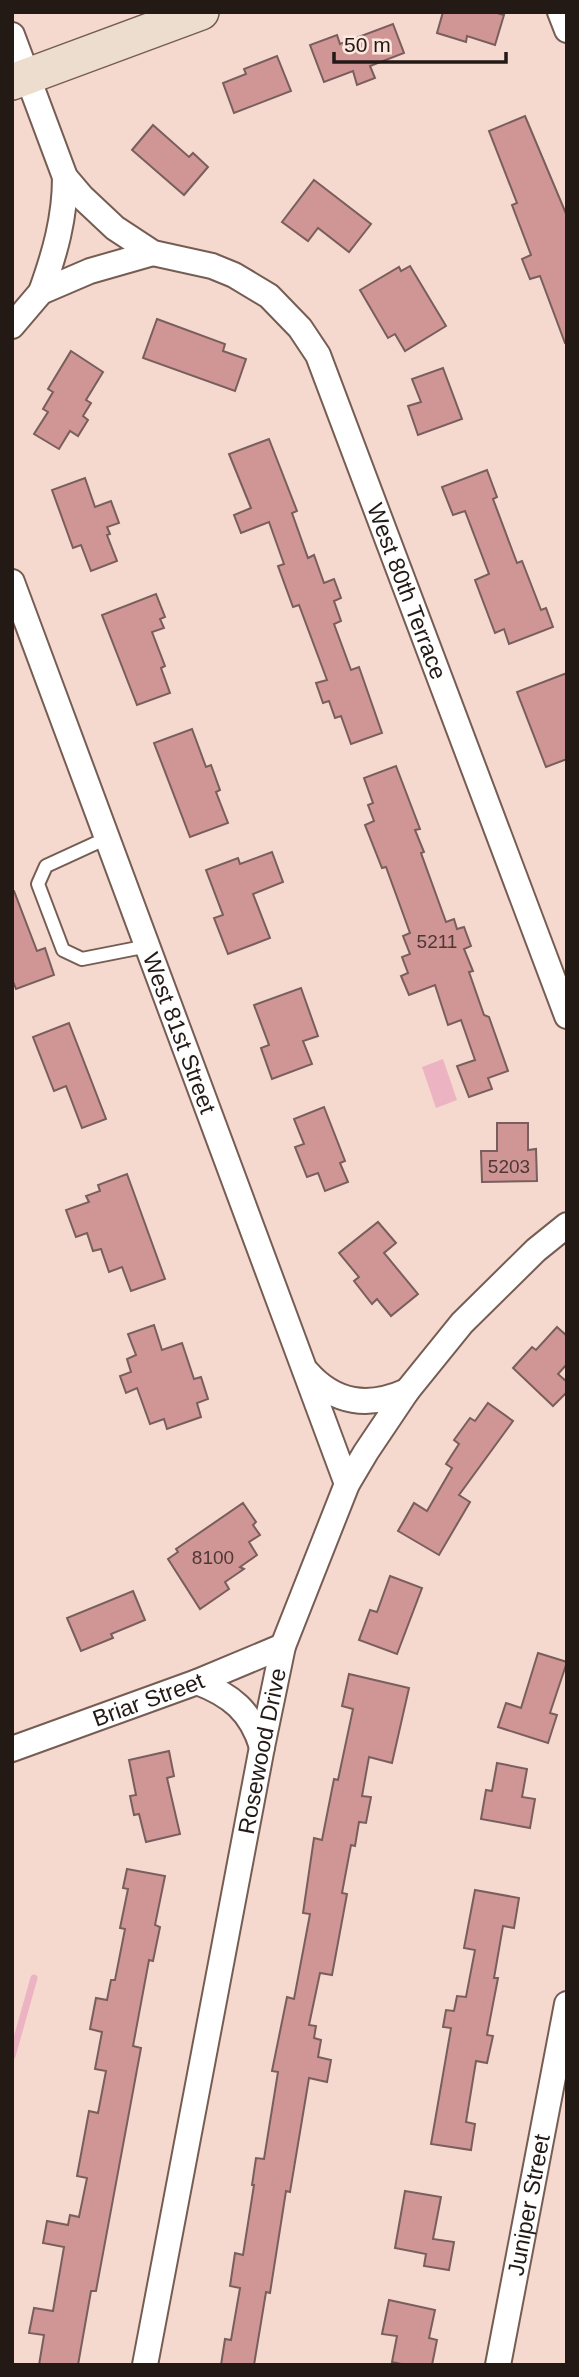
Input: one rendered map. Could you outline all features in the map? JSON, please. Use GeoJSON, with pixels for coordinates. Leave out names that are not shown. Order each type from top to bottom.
{"type":"FeatureCollection","features":[{"type":"Feature","properties":{"kind":"main road"},"geometry":{"type":"LineString","coordinates":[[20,79],[201,12]]}},
{"type":"Feature","properties":{"kind":"street"},"geometry":{"type":"LineString","coordinates":[[560,12],[567,30]]}},
{"type":"Feature","properties":{"kind":"street"},"geometry":{"type":"LineString","coordinates":[[12,35],[20,79],[65,177],[98,214],[153,253]]}},
{"type":"Feature","properties":{"kind":"street"},"geometry":{"type":"LineString","coordinates":[[12,326],[41,292],[60,233],[65,205],[65,177]]}},
{"type":"Feature","properties":{"kind":"street"},"geometry":{"type":"LineString","coordinates":[[41,292],[90,271],[153,253]]}},
{"type":"Feature","properties":{"kind":"street","name":"West 80th Terrace"},"geometry":{"type":"LineString","coordinates":[[153,253],[212,266],[234,275],[269,296],[300,328],[318,355],[567,1016]]}},
{"type":"Feature","properties":{"kind":"street","name":"West 81st Street"},"geometry":{"type":"LineString","coordinates":[[12,582],[347,1484]]}},
{"type":"Feature","properties":{"kind":"street","name":"Rosewood Drive"},"geometry":{"type":"LineString","coordinates":[[145,2365],[283,1646],[347,1484],[407,1391],[487,1298],[567,1224]]}},
{"type":"Feature","properties":{"kind":"street"},"geometry":{"type":"LineString","coordinates":[[305,1370],[331,1394],[345,1398],[377,1401],[407,1391]]}},
{"type":"Feature","properties":{"kind":"street","name":"Briar Street"},"geometry":{"type":"LineString","coordinates":[[12,1749],[197,1682],[283,1646]]}},
{"type":"Feature","properties":{"kind":"street"},"geometry":{"type":"LineString","coordinates":[[197,1682],[218,1690],[236,1703],[256,1727],[262,1747]]}},
{"type":"Feature","properties":{"kind":"street","name":"Juniper Street"},"geometry":{"type":"LineString","coordinates":[[498,2365],[567,2004]]}},
{"type":"Feature","properties":{"kind":"lane"},"geometry":{"type":"LineString","coordinates":[[107,838],[46,866],[37,884],[63,950],[82,959],[148,946]]}},
{"type":"Feature","properties":{"kind":"shaded area"},"geometry":{"type":"Polygon","coordinates":[[[443,1059],[457,1100],[436,1108],[422,1067],[443,1059]]]}},
{"type":"Feature","properties":{"kind":"building"},"geometry":{"type":"Polygon","coordinates":[[[443,12],[494,12],[504,15],[495,45],[467,36],[466,42],[437,33],[443,12]]]}},
{"type":"Feature","properties":{"kind":"building"},"geometry":{"type":"Polygon","coordinates":[[[393,24],[404,53],[370,66],[375,78],[357,85],[353,71],[324,82],[310,45],[337,35],[340,44],[393,24]]]}},
{"type":"Feature","properties":{"kind":"building"},"geometry":{"type":"Polygon","coordinates":[[[277,56],[291,91],[234,113],[223,83],[246,74],[244,69],[277,56]]]}},
{"type":"Feature","properties":{"kind":"building"},"geometry":{"type":"Polygon","coordinates":[[[525,116],[567,216],[567,343],[540,276],[530,279],[522,259],[531,255],[512,205],[517,203],[489,131],[525,116]]]}},
{"type":"Feature","properties":{"kind":"building"},"geometry":{"type":"Polygon","coordinates":[[[153,125],[189,157],[193,153],[208,167],[184,195],[132,150],[153,125]]]}},
{"type":"Feature","properties":{"kind":"building"},"geometry":{"type":"Polygon","coordinates":[[[314,180],[371,224],[349,252],[318,228],[308,241],[282,222],[314,180]]]}},
{"type":"Feature","properties":{"kind":"building"},"geometry":{"type":"Polygon","coordinates":[[[410,266],[446,326],[405,351],[395,334],[388,338],[360,290],[399,267],[401,271],[410,266]]]}},
{"type":"Feature","properties":{"kind":"building"},"geometry":{"type":"Polygon","coordinates":[[[157,319],[225,344],[223,351],[246,359],[235,391],[143,358],[157,319]]]}},
{"type":"Feature","properties":{"kind":"building"},"geometry":{"type":"Polygon","coordinates":[[[71,351],[103,372],[86,400],[91,403],[83,416],[88,420],[78,436],[70,431],[59,449],[34,434],[48,412],[43,409],[53,392],[48,389],[71,351]]]}},
{"type":"Feature","properties":{"kind":"building"},"geometry":{"type":"Polygon","coordinates":[[[443,368],[462,419],[418,435],[408,406],[421,402],[412,379],[443,368]]]}},
{"type":"Feature","properties":{"kind":"building"},"geometry":{"type":"Polygon","coordinates":[[[269,439],[297,511],[292,513],[308,558],[314,555],[324,583],[334,579],[341,598],[334,601],[341,621],[334,624],[351,670],[359,667],[382,733],[351,744],[341,716],[335,718],[329,701],[323,703],[316,683],[327,680],[299,605],[293,607],[278,566],[284,564],[269,522],[241,533],[234,515],[251,508],[229,454],[269,439]]]}},
{"type":"Feature","properties":{"kind":"building"},"geometry":{"type":"Polygon","coordinates":[[[487,470],[497,497],[493,499],[517,563],[522,561],[541,610],[546,608],[553,627],[509,644],[504,629],[495,633],[475,580],[489,574],[465,511],[453,515],[442,487],[487,470]]]}},
{"type":"Feature","properties":{"kind":"building"},"geometry":{"type":"Polygon","coordinates":[[[85,478],[95,507],[111,501],[119,523],[107,527],[110,534],[107,535],[117,561],[91,571],[81,545],[73,548],[52,490],[85,478]]]}},
{"type":"Feature","properties":{"kind":"building"},"geometry":{"type":"Polygon","coordinates":[[[156,594],[165,617],[160,619],[164,628],[152,632],[165,666],[161,668],[170,693],[137,705],[102,615],[156,594]]]}},
{"type":"Feature","properties":{"kind":"building"},"geometry":{"type":"Polygon","coordinates":[[[567,673],[567,759],[546,767],[517,692],[567,673]]]}},
{"type":"Feature","properties":{"kind":"building"},"geometry":{"type":"Polygon","coordinates":[[[192,729],[206,767],[211,765],[220,790],[216,792],[228,823],[190,837],[154,743],[192,729]]]}},
{"type":"Feature","properties":{"kind":"building"},"geometry":{"type":"Polygon","coordinates":[[[396,766],[420,829],[415,830],[424,852],[421,853],[446,922],[454,919],[457,929],[464,927],[471,946],[464,949],[473,971],[469,972],[484,1015],[489,1017],[508,1071],[488,1078],[492,1089],[469,1097],[457,1066],[475,1060],[461,1020],[448,1025],[435,985],[409,995],[401,976],[408,973],[402,957],[410,954],[403,936],[410,933],[386,867],[382,868],[365,825],[374,821],[368,805],[373,803],[364,778],[396,766]]]}},
{"type":"Feature","properties":{"kind":"building"},"geometry":{"type":"Polygon","coordinates":[[[272,852],[283,882],[253,894],[270,938],[228,954],[214,918],[223,915],[206,870],[238,858],[240,864],[272,852]]]}},
{"type":"Feature","properties":{"kind":"building"},"geometry":{"type":"Polygon","coordinates":[[[12,891],[37,951],[45,948],[54,975],[16,989],[12,979],[12,891]]]}},
{"type":"Feature","properties":{"kind":"building"},"geometry":{"type":"Polygon","coordinates":[[[301,988],[318,1036],[303,1041],[312,1064],[272,1079],[261,1048],[269,1045],[254,1005],[301,988]]]}},
{"type":"Feature","properties":{"kind":"building"},"geometry":{"type":"Polygon","coordinates":[[[69,1023],[106,1119],[82,1128],[66,1086],[54,1091],[33,1037],[69,1023]]]}},
{"type":"Feature","properties":{"kind":"building"},"geometry":{"type":"Polygon","coordinates":[[[324,1107],[345,1161],[340,1163],[348,1182],[325,1191],[318,1173],[307,1177],[295,1147],[304,1144],[294,1119],[324,1107]]]}},
{"type":"Feature","properties":{"kind":"building"},"geometry":{"type":"Polygon","coordinates":[[[497,1123],[528,1123],[528,1150],[536,1149],[537,1181],[482,1182],[481,1151],[497,1151],[497,1123]]]}},
{"type":"Feature","properties":{"kind":"building"},"geometry":{"type":"Polygon","coordinates":[[[127,1174],[165,1279],[131,1291],[122,1267],[109,1272],[101,1249],[93,1251],[87,1233],[76,1237],[66,1210],[89,1202],[86,1196],[100,1191],[98,1185],[127,1174]]]}},
{"type":"Feature","properties":{"kind":"building"},"geometry":{"type":"Polygon","coordinates":[[[378,1222],[396,1243],[384,1253],[418,1294],[391,1316],[377,1299],[372,1304],[354,1281],[359,1277],[339,1253],[378,1222]]]}},
{"type":"Feature","properties":{"kind":"building"},"geometry":{"type":"Polygon","coordinates":[[[154,1325],[162,1350],[182,1343],[194,1379],[201,1377],[208,1399],[197,1403],[201,1417],[167,1429],[164,1419],[150,1424],[137,1388],[126,1393],[120,1376],[131,1372],[127,1359],[136,1355],[128,1334],[154,1325]]]}},
{"type":"Feature","properties":{"kind":"building"},"geometry":{"type":"Polygon","coordinates":[[[557,1327],[567,1336],[567,1364],[558,1374],[567,1382],[567,1392],[553,1406],[513,1368],[532,1347],[536,1350],[557,1327]]]}},
{"type":"Feature","properties":{"kind":"building"},"geometry":{"type":"Polygon","coordinates":[[[488,1403],[513,1421],[459,1495],[470,1502],[439,1555],[398,1531],[414,1503],[427,1511],[452,1468],[446,1464],[459,1444],[454,1440],[470,1418],[475,1421],[488,1403]]]}},
{"type":"Feature","properties":{"kind":"building"},"geometry":{"type":"Polygon","coordinates":[[[243,1503],[256,1522],[253,1525],[260,1535],[249,1542],[257,1555],[240,1567],[244,1569],[225,1582],[229,1589],[200,1609],[168,1559],[178,1552],[176,1549],[243,1503]]]}},
{"type":"Feature","properties":{"kind":"building"},"geometry":{"type":"Polygon","coordinates":[[[390,1576],[422,1588],[397,1654],[359,1640],[370,1610],[377,1612],[390,1576]]]}},
{"type":"Feature","properties":{"kind":"building"},"geometry":{"type":"Polygon","coordinates":[[[133,1591],[145,1620],[111,1634],[113,1638],[81,1651],[67,1618],[133,1591]]]}},
{"type":"Feature","properties":{"kind":"building"},"geometry":{"type":"Polygon","coordinates":[[[538,1653],[567,1662],[550,1713],[557,1715],[548,1743],[498,1727],[506,1703],[521,1708],[538,1653]]]}},
{"type":"Feature","properties":{"kind":"building"},"geometry":{"type":"Polygon","coordinates":[[[349,1674],[409,1688],[392,1763],[369,1757],[362,1796],[371,1797],[366,1823],[359,1822],[355,1846],[351,1845],[342,1893],[347,1894],[332,1975],[320,1973],[309,2025],[316,2026],[314,2038],[321,2040],[318,2057],[331,2060],[327,2082],[309,2078],[290,2192],[286,2191],[270,2293],[266,2292],[254,2365],[221,2365],[225,2339],[231,2340],[240,2288],[230,2286],[235,2253],[243,2255],[256,2158],[264,2159],[278,2072],[272,2071],[287,1997],[294,1999],[310,1914],[303,1913],[314,1838],[322,1840],[334,1779],[338,1780],[353,1709],[342,1706],[349,1674]]]}},
{"type":"Feature","properties":{"kind":"building"},"geometry":{"type":"Polygon","coordinates":[[[169,1751],[174,1776],[167,1778],[180,1834],[146,1842],[139,1814],[134,1815],[130,1796],[136,1795],[129,1760],[169,1751]]]}},
{"type":"Feature","properties":{"kind":"building"},"geometry":{"type":"Polygon","coordinates":[[[497,1763],[527,1769],[522,1797],[535,1799],[530,1828],[481,1819],[486,1790],[492,1791],[497,1763]]]}},
{"type":"Feature","properties":{"kind":"building"},"geometry":{"type":"Polygon","coordinates":[[[127,1869],[165,1876],[155,1925],[160,1927],[153,1961],[149,1960],[133,2046],[141,2048],[96,2291],[91,2291],[78,2365],[39,2365],[44,2335],[29,2333],[34,2308],[53,2311],[64,2247],[43,2243],[47,2221],[68,2225],[70,2215],[79,2217],[87,2178],[77,2176],[89,2111],[98,2113],[106,2071],[95,2069],[102,2032],[90,2029],[96,1998],[107,2000],[111,1980],[115,1980],[125,1929],[120,1928],[128,1889],[123,1888],[127,1869]]]}},
{"type":"Feature","properties":{"kind":"building"},"geometry":{"type":"Polygon","coordinates":[[[475,1890],[519,1898],[514,1928],[503,1926],[494,1978],[498,1978],[487,2035],[493,2036],[487,2063],[476,2061],[466,2122],[475,2124],[471,2150],[431,2144],[451,2028],[443,2027],[446,2010],[454,2011],[457,1996],[466,1997],[475,1950],[464,1948],[475,1890]]]}},
{"type":"Feature","properties":{"kind":"building"},"geometry":{"type":"Polygon","coordinates":[[[405,2191],[441,2197],[433,2239],[454,2242],[449,2270],[424,2266],[426,2254],[395,2248],[405,2191]]]}},
{"type":"Feature","properties":{"kind":"building"},"geometry":{"type":"Polygon","coordinates":[[[389,2300],[435,2310],[429,2338],[437,2340],[432,2365],[392,2362],[397,2336],[382,2334],[389,2300]]]}},
{"type":"Feature","properties":{"kind":"waterway"},"geometry":{"type":"LineString","coordinates":[[12,2056],[34,1978]]}}]}
